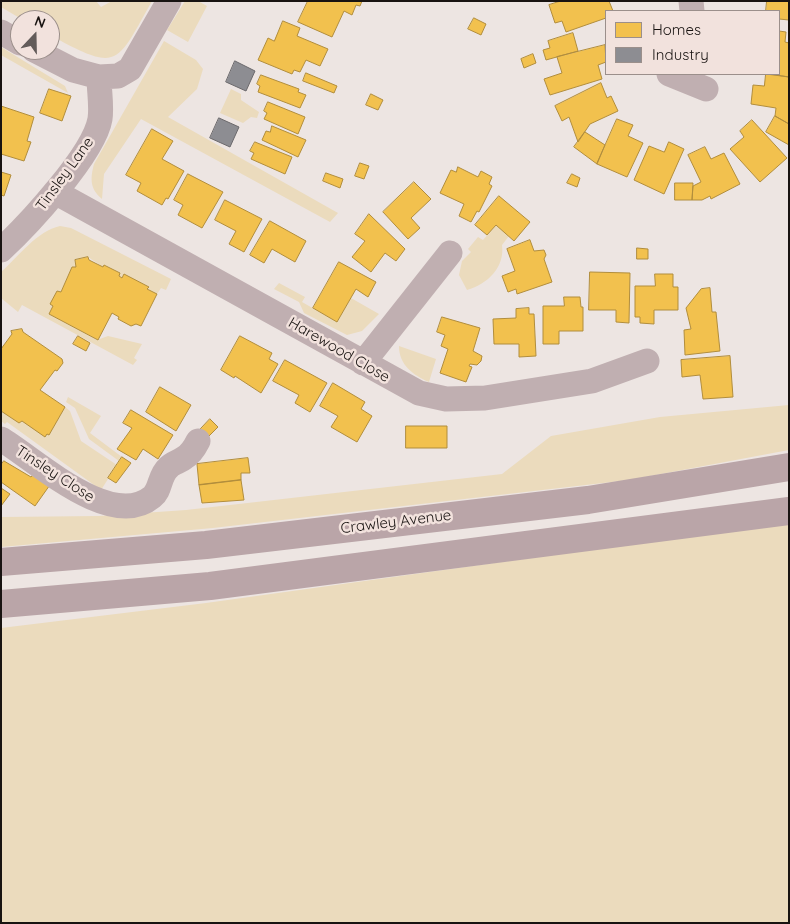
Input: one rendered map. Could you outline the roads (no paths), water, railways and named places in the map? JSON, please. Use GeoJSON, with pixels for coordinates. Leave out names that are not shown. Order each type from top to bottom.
{"type":"FeatureCollection","features":[{"type":"Feature","properties":{"kind":"main road","name":"Crawley Avenue"},"geometry":{"type":"LineString","coordinates":[[1,562],[206,544],[588,500],[789,467]]}},
{"type":"Feature","properties":{"kind":"main road"},"geometry":{"type":"LineString","coordinates":[[1,604],[210,586],[789,511]]}},
{"type":"Feature","properties":{"kind":"street"},"geometry":{"type":"LineString","coordinates":[[54,60],[73,70],[98,77],[118,76],[130,69],[169,1]]}},
{"type":"Feature","properties":{"kind":"street"},"geometry":{"type":"LineString","coordinates":[[679,76],[706,89]]}},
{"type":"Feature","properties":{"kind":"street","name":"Tinsley Lane"},"geometry":{"type":"LineString","coordinates":[[1,250],[23,230],[55,192],[96,131],[100,115],[98,77]]}},
{"type":"Feature","properties":{"kind":"street","name":"Harewood Close"},"geometry":{"type":"LineString","coordinates":[[55,192],[212,277],[419,394],[446,399],[485,398],[592,381],[647,361]]}},
{"type":"Feature","properties":{"kind":"street"},"geometry":{"type":"LineString","coordinates":[[363,363],[450,253]]}},
{"type":"Feature","properties":{"kind":"street","name":"Tinsley Close"},"geometry":{"type":"LineString","coordinates":[[1,439],[91,499],[125,506],[146,501],[154,496],[167,468],[185,458],[198,441]]}}]}
